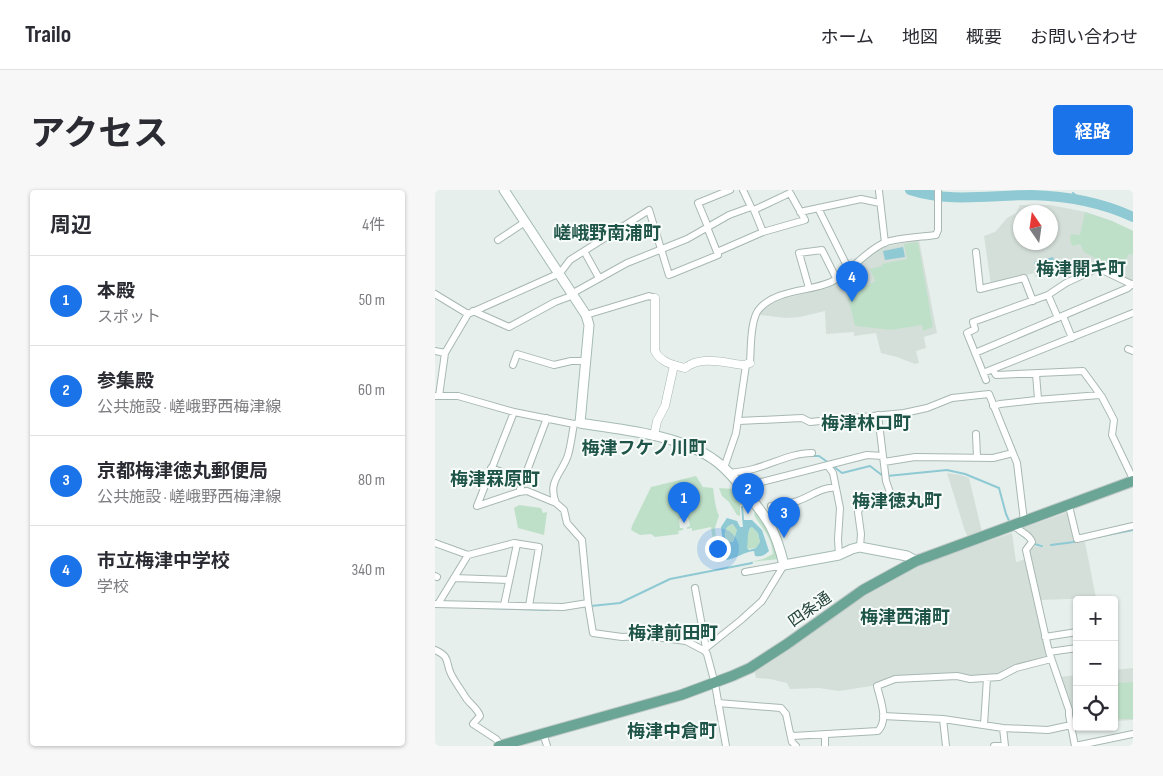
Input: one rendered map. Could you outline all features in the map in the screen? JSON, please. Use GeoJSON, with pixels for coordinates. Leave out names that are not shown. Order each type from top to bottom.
{"type":"FeatureCollection","features":[{"type":"Feature","properties":{"kind":"main road"},"geometry":{"type":"LineString","coordinates":[[504,190],[586,315],[589,325],[577,423],[654,436],[696,448],[727,470],[770,524],[784,565],[839,555],[852,549],[860,548],[907,556],[916,561]]}},
{"type":"Feature","properties":{"kind":"main road","name":"四条通"},"geometry":{"type":"LineString","coordinates":[[500,746],[715,684],[750,668],[863,590],[916,561],[1069,506],[1133,480]]}},
{"type":"Feature","properties":{"kind":"street"},"geometry":{"type":"LineString","coordinates":[[556,503],[553,495],[554,484],[567,458],[577,423],[513,412],[458,396],[437,396],[445,353],[471,313],[560,273],[570,260],[649,210],[669,275],[718,255],[698,203],[730,190]]}},
{"type":"Feature","properties":{"kind":"street"},"geometry":{"type":"LineString","coordinates":[[743,190],[763,232]]}},
{"type":"Feature","properties":{"kind":"street"},"geometry":{"type":"LineString","coordinates":[[812,453],[806,453],[754,469],[727,470],[739,421],[754,315],[760,307],[770,300],[831,282],[885,243],[936,235],[938,230],[938,190]]}},
{"type":"Feature","properties":{"kind":"street"},"geometry":{"type":"LineString","coordinates":[[879,191],[885,243]]}},
{"type":"Feature","properties":{"kind":"street"},"geometry":{"type":"LineString","coordinates":[[435,294],[471,313],[509,327],[574,294],[599,278],[687,239],[729,215],[753,208],[790,193],[805,220],[763,232],[717,252]]}},
{"type":"Feature","properties":{"kind":"street"},"geometry":{"type":"LineString","coordinates":[[800,212],[861,199],[880,203]]}},
{"type":"Feature","properties":{"kind":"street"},"geometry":{"type":"LineString","coordinates":[[818,208],[848,268]]}},
{"type":"Feature","properties":{"kind":"street"},"geometry":{"type":"LineString","coordinates":[[498,240],[525,222]]}},
{"type":"Feature","properties":{"kind":"street"},"geometry":{"type":"LineString","coordinates":[[809,288],[799,254],[822,250],[837,278]]}},
{"type":"Feature","properties":{"kind":"street"},"geometry":{"type":"LineString","coordinates":[[584,251],[599,278]]}},
{"type":"Feature","properties":{"kind":"street"},"geometry":{"type":"LineString","coordinates":[[976,252],[980,289],[1024,278],[1033,301]]}},
{"type":"Feature","properties":{"kind":"street"},"geometry":{"type":"LineString","coordinates":[[975,353],[1128,288],[1133,284],[1098,268],[1066,283],[1048,295],[973,322],[975,329],[967,333],[984,377],[993,370],[1133,313]]}},
{"type":"Feature","properties":{"kind":"street"},"geometry":{"type":"LineString","coordinates":[[1048,295],[1072,338]]}},
{"type":"Feature","properties":{"kind":"street"},"geometry":{"type":"LineString","coordinates":[[586,315],[649,296],[655,298],[655,351],[658,357],[685,368],[693,362],[703,360],[748,364]]}},
{"type":"Feature","properties":{"kind":"street"},"geometry":{"type":"LineString","coordinates":[[435,351],[445,353]]}},
{"type":"Feature","properties":{"kind":"street"},"geometry":{"type":"LineString","coordinates":[[513,365],[517,354],[554,365],[586,360]]}},
{"type":"Feature","properties":{"kind":"street"},"geometry":{"type":"LineString","coordinates":[[654,436],[657,421],[665,406],[674,365]]}},
{"type":"Feature","properties":{"kind":"street"},"geometry":{"type":"LineString","coordinates":[[993,370],[996,376],[1083,372],[1100,395],[1114,420],[1112,435],[1133,480]]}},
{"type":"Feature","properties":{"kind":"street"},"geometry":{"type":"LineString","coordinates":[[1036,374],[1038,399]]}},
{"type":"Feature","properties":{"kind":"street"},"geometry":{"type":"LineString","coordinates":[[739,421],[802,418],[810,422],[903,413],[927,408],[952,398],[989,394],[1017,463],[1019,523],[1017,529],[1031,538],[1033,542],[1026,550],[1050,656],[1069,710],[1075,746],[1133,734]]}},
{"type":"Feature","properties":{"kind":"street"},"geometry":{"type":"LineString","coordinates":[[993,406],[1038,399],[1100,395]]}},
{"type":"Feature","properties":{"kind":"street"},"geometry":{"type":"LineString","coordinates":[[513,412],[477,506],[527,491],[556,503],[564,510],[567,523],[582,540],[593,633],[622,637],[647,636],[686,641],[705,650]]}},
{"type":"Feature","properties":{"kind":"street"},"geometry":{"type":"LineString","coordinates":[[860,548],[861,534],[858,512],[860,508],[892,498],[886,480],[878,415]]}},
{"type":"Feature","properties":{"kind":"street"},"geometry":{"type":"LineString","coordinates":[[519,492],[547,418]]}},
{"type":"Feature","properties":{"kind":"street"},"geometry":{"type":"LineString","coordinates":[[977,434],[977,457]]}},
{"type":"Feature","properties":{"kind":"street"},"geometry":{"type":"LineString","coordinates":[[742,488],[867,455],[883,459],[915,457],[993,458],[1013,453]]}},
{"type":"Feature","properties":{"kind":"street"},"geometry":{"type":"LineString","coordinates":[[829,466],[833,473],[840,508],[839,555]]}},
{"type":"Feature","properties":{"kind":"street"},"geometry":{"type":"LineString","coordinates":[[491,468],[523,480]]}},
{"type":"Feature","properties":{"kind":"street"},"geometry":{"type":"LineString","coordinates":[[771,506],[795,502],[818,492],[835,488]]}},
{"type":"Feature","properties":{"kind":"street"},"geometry":{"type":"LineString","coordinates":[[1069,506],[1077,539],[1133,526]]}},
{"type":"Feature","properties":{"kind":"street"},"geometry":{"type":"LineString","coordinates":[[435,543],[468,555],[514,543],[539,547],[529,606]]}},
{"type":"Feature","properties":{"kind":"street"},"geometry":{"type":"LineString","coordinates":[[504,605],[517,544]]}},
{"type":"Feature","properties":{"kind":"street"},"geometry":{"type":"LineString","coordinates":[[437,604],[468,555]]}},
{"type":"Feature","properties":{"kind":"street"},"geometry":{"type":"LineString","coordinates":[[745,572],[784,565]]}},
{"type":"Feature","properties":{"kind":"street"},"geometry":{"type":"LineString","coordinates":[[705,650],[762,601],[784,565]]}},
{"type":"Feature","properties":{"kind":"street"},"geometry":{"type":"LineString","coordinates":[[454,578],[509,580]]}},
{"type":"Feature","properties":{"kind":"street"},"geometry":{"type":"LineString","coordinates":[[695,588],[705,650],[715,684],[726,746]]}},
{"type":"Feature","properties":{"kind":"street"},"geometry":{"type":"LineString","coordinates":[[437,604],[564,607],[589,603]]}},
{"type":"Feature","properties":{"kind":"street"},"geometry":{"type":"LineString","coordinates":[[1045,637],[1073,633]]}},
{"type":"Feature","properties":{"kind":"street"},"geometry":{"type":"LineString","coordinates":[[790,733],[793,736],[878,731],[882,727],[883,711],[877,686],[895,679],[957,676],[970,679],[999,677],[1016,668],[1073,649]]}},
{"type":"Feature","properties":{"kind":"street"},"geometry":{"type":"LineString","coordinates":[[435,650],[443,653],[453,677],[469,703],[479,712],[480,716],[473,724],[496,739],[500,746]]}},
{"type":"Feature","properties":{"kind":"street"},"geometry":{"type":"LineString","coordinates":[[984,725],[987,678]]}},
{"type":"Feature","properties":{"kind":"street"},"geometry":{"type":"LineString","coordinates":[[718,703],[781,708],[786,714],[792,742],[796,746]]}},
{"type":"Feature","properties":{"kind":"street"},"geometry":{"type":"LineString","coordinates":[[883,716],[943,719],[1003,728],[1047,730],[1071,725]]}},
{"type":"Feature","properties":{"kind":"street"},"geometry":{"type":"LineString","coordinates":[[943,719],[946,746]]}},
{"type":"Feature","properties":{"kind":"street"},"geometry":{"type":"LineString","coordinates":[[993,746],[1005,746],[1003,728]]}},
{"type":"Feature","properties":{"kind":"street"},"geometry":{"type":"LineString","coordinates":[[543,733],[547,746]]}},
{"type":"Feature","properties":{"kind":"street"},"geometry":{"type":"LineString","coordinates":[[825,734],[825,746]]}},
{"type":"Feature","properties":{"kind":"shaded area"},"geometry":{"type":"Polygon","coordinates":[[[1058,207],[1086,212],[1133,231],[1133,282],[1082,258],[1041,277],[1035,277],[1034,273],[991,285],[984,236],[995,232],[1007,218],[1013,215],[1013,250],[1058,250],[1058,207]]]}},
{"type":"Feature","properties":{"kind":"shaded area"},"geometry":{"type":"Polygon","coordinates":[[[919,240],[937,333],[924,337],[926,348],[916,351],[919,363],[915,364],[881,353],[876,333],[854,336],[854,332],[826,334],[825,311],[786,318],[760,315],[762,309],[778,300],[828,288],[879,248],[919,240]]]}},
{"type":"Feature","properties":{"kind":"shaded area"},"geometry":{"type":"Polygon","coordinates":[[[947,473],[969,478],[982,532],[968,537],[947,473]]]}},
{"type":"Feature","properties":{"kind":"shaded area"},"geometry":{"type":"Polygon","coordinates":[[[1066,513],[1068,514],[1075,543],[1085,542],[1096,596],[1073,596],[1073,599],[1040,600],[1029,550],[1035,546],[1043,547],[1042,544],[1035,544],[1034,538],[1023,531],[1022,528],[1066,513]]]}},
{"type":"Feature","properties":{"kind":"shaded area"},"geometry":{"type":"Polygon","coordinates":[[[1012,533],[1016,562],[1026,559],[1047,657],[999,674],[973,676],[943,675],[839,691],[819,688],[790,689],[787,683],[756,678],[754,670],[782,654],[871,590],[925,562],[1012,533]]]}},
{"type":"Feature","properties":{"kind":"shaded area"},"geometry":{"type":"Polygon","coordinates":[[[1133,668],[1133,720],[1118,721],[1118,670],[1133,668]]]}},
{"type":"Feature","properties":{"kind":"shaded area"},"geometry":{"type":"Polygon","coordinates":[[[1073,675],[1073,717],[1059,677],[1073,675]]]}},
{"type":"Feature","properties":{"kind":"green space"},"geometry":{"type":"Polygon","coordinates":[[[1085,212],[1112,221],[1133,231],[1133,255],[1129,254],[1119,271],[1084,252],[1080,244],[1072,246],[1071,234],[1080,235],[1085,212]]]}},
{"type":"Feature","properties":{"kind":"green space"},"geometry":{"type":"Polygon","coordinates":[[[918,242],[933,327],[923,331],[922,325],[891,330],[855,326],[847,293],[851,291],[853,294],[875,281],[870,269],[882,266],[882,264],[907,259],[904,244],[918,242]]]}},
{"type":"Feature","properties":{"kind":"green space"},"geometry":{"type":"Polygon","coordinates":[[[696,476],[703,487],[713,488],[719,515],[715,528],[717,550],[714,547],[711,527],[692,531],[692,528],[687,529],[690,526],[688,517],[679,519],[680,528],[683,528],[683,530],[678,531],[679,534],[655,537],[651,534],[640,535],[631,530],[651,487],[696,476]]]}},
{"type":"Feature","properties":{"kind":"green space"},"geometry":{"type":"Polygon","coordinates":[[[719,488],[734,489],[745,503],[740,505],[740,516],[737,515],[729,502],[722,496],[719,488]]]}},
{"type":"Feature","properties":{"kind":"green space"},"geometry":{"type":"Polygon","coordinates":[[[519,505],[541,508],[543,513],[547,512],[544,535],[518,528],[514,508],[519,505]]]}},
{"type":"Feature","properties":{"kind":"green space"},"geometry":{"type":"Polygon","coordinates":[[[755,509],[765,520],[779,559],[750,562],[773,554],[768,537],[754,515],[755,509]]]}},
{"type":"Feature","properties":{"kind":"green space"},"geometry":{"type":"Polygon","coordinates":[[[734,524],[737,530],[733,542],[729,542],[726,539],[725,532],[728,526],[734,524]]]}},
{"type":"Feature","properties":{"kind":"green space"},"geometry":{"type":"Polygon","coordinates":[[[752,527],[758,533],[760,542],[756,548],[747,549],[747,536],[752,527]]]}},
{"type":"Feature","properties":{"kind":"green space"},"geometry":{"type":"Polygon","coordinates":[[[1133,682],[1133,719],[1118,719],[1118,683],[1133,682]]]}},
{"type":"Feature","properties":{"kind":"water"},"geometry":{"type":"Polygon","coordinates":[[[903,247],[905,257],[885,260],[883,251],[903,247]]]}},
{"type":"Feature","properties":{"kind":"water"},"geometry":{"type":"Polygon","coordinates":[[[1053,257],[1056,267],[1037,272],[1034,262],[1053,257]]]}},
{"type":"Feature","properties":{"kind":"water"},"geometry":{"type":"Polygon","coordinates":[[[741,506],[743,506],[744,520],[752,520],[762,530],[769,551],[765,555],[755,556],[754,551],[727,560],[725,558],[726,549],[723,544],[721,527],[727,518],[737,521],[740,527],[743,527],[741,506]],[[733,524],[728,526],[725,532],[726,539],[729,542],[733,542],[737,530],[733,524]],[[752,527],[748,535],[747,548],[749,550],[756,548],[760,542],[758,533],[752,527]]]}},
{"type":"Feature","properties":{"kind":"waterway"},"geometry":{"type":"LineString","coordinates":[[910,190],[925,194],[955,197],[1032,195],[1058,197],[1109,207],[1133,217]]}},
{"type":"Feature","properties":{"kind":"waterway"},"geometry":{"type":"LineString","coordinates":[[1073,193],[1081,200]]}},
{"type":"Feature","properties":{"kind":"waterway"},"geometry":{"type":"LineString","coordinates":[[814,456],[819,456],[829,463]]}},
{"type":"Feature","properties":{"kind":"waterway"},"geometry":{"type":"LineString","coordinates":[[833,466],[842,473],[870,466],[883,476]]}},
{"type":"Feature","properties":{"kind":"waterway"},"geometry":{"type":"LineString","coordinates":[[887,476],[947,470],[965,474],[999,488],[1010,523]]}},
{"type":"Feature","properties":{"kind":"waterway"},"geometry":{"type":"LineString","coordinates":[[1097,537],[1133,530]]}},
{"type":"Feature","properties":{"kind":"waterway"},"geometry":{"type":"LineString","coordinates":[[1020,534],[1028,540]]}},
{"type":"Feature","properties":{"kind":"waterway"},"geometry":{"type":"LineString","coordinates":[[1051,545],[1074,542]]}},
{"type":"Feature","properties":{"kind":"waterway"},"geometry":{"type":"LineString","coordinates":[[1034,544],[1042,546]]}},
{"type":"Feature","properties":{"kind":"waterway"},"geometry":{"type":"LineString","coordinates":[[591,606],[620,603],[670,579],[752,563]]}},
{"type":"Feature","properties":{"kind":"waterway"},"geometry":{"type":"LineString","coordinates":[[484,608],[550,610]]}},
{"type":"Feature","properties":{"kind":"place","name":"市立梅津中学校"},"geometry":{"type":"Point","coordinates":[852,302]}},
{"type":"Feature","properties":{"kind":"place","name":"参集殿"},"geometry":{"type":"Point","coordinates":[748,514]}},
{"type":"Feature","properties":{"kind":"place","name":"本殿"},"geometry":{"type":"Point","coordinates":[684,523]}},
{"type":"Feature","properties":{"kind":"place","name":"京都梅津徳丸郵便局"},"geometry":{"type":"Point","coordinates":[784,538]}},
{"type":"Feature","properties":{"kind":"district","name":"嵯峨野南浦町"},"geometry":{"type":"Point","coordinates":[607,233]}},
{"type":"Feature","properties":{"kind":"district","name":"梅津開キ町"},"geometry":{"type":"Point","coordinates":[1081,269]}},
{"type":"Feature","properties":{"kind":"district","name":"梅津林口町"},"geometry":{"type":"Point","coordinates":[866,423]}},
{"type":"Feature","properties":{"kind":"district","name":"梅津フケノ川町"},"geometry":{"type":"Point","coordinates":[644,448]}},
{"type":"Feature","properties":{"kind":"district","name":"梅津罧原町"},"geometry":{"type":"Point","coordinates":[495,479]}},
{"type":"Feature","properties":{"kind":"district","name":"梅津徳丸町"},"geometry":{"type":"Point","coordinates":[897,501]}},
{"type":"Feature","properties":{"kind":"district","name":"梅津西浦町"},"geometry":{"type":"Point","coordinates":[905,617]}},
{"type":"Feature","properties":{"kind":"district","name":"梅津前田町"},"geometry":{"type":"Point","coordinates":[673,633]}},
{"type":"Feature","properties":{"kind":"district","name":"梅津中倉町"},"geometry":{"type":"Point","coordinates":[672,731]}}]}
